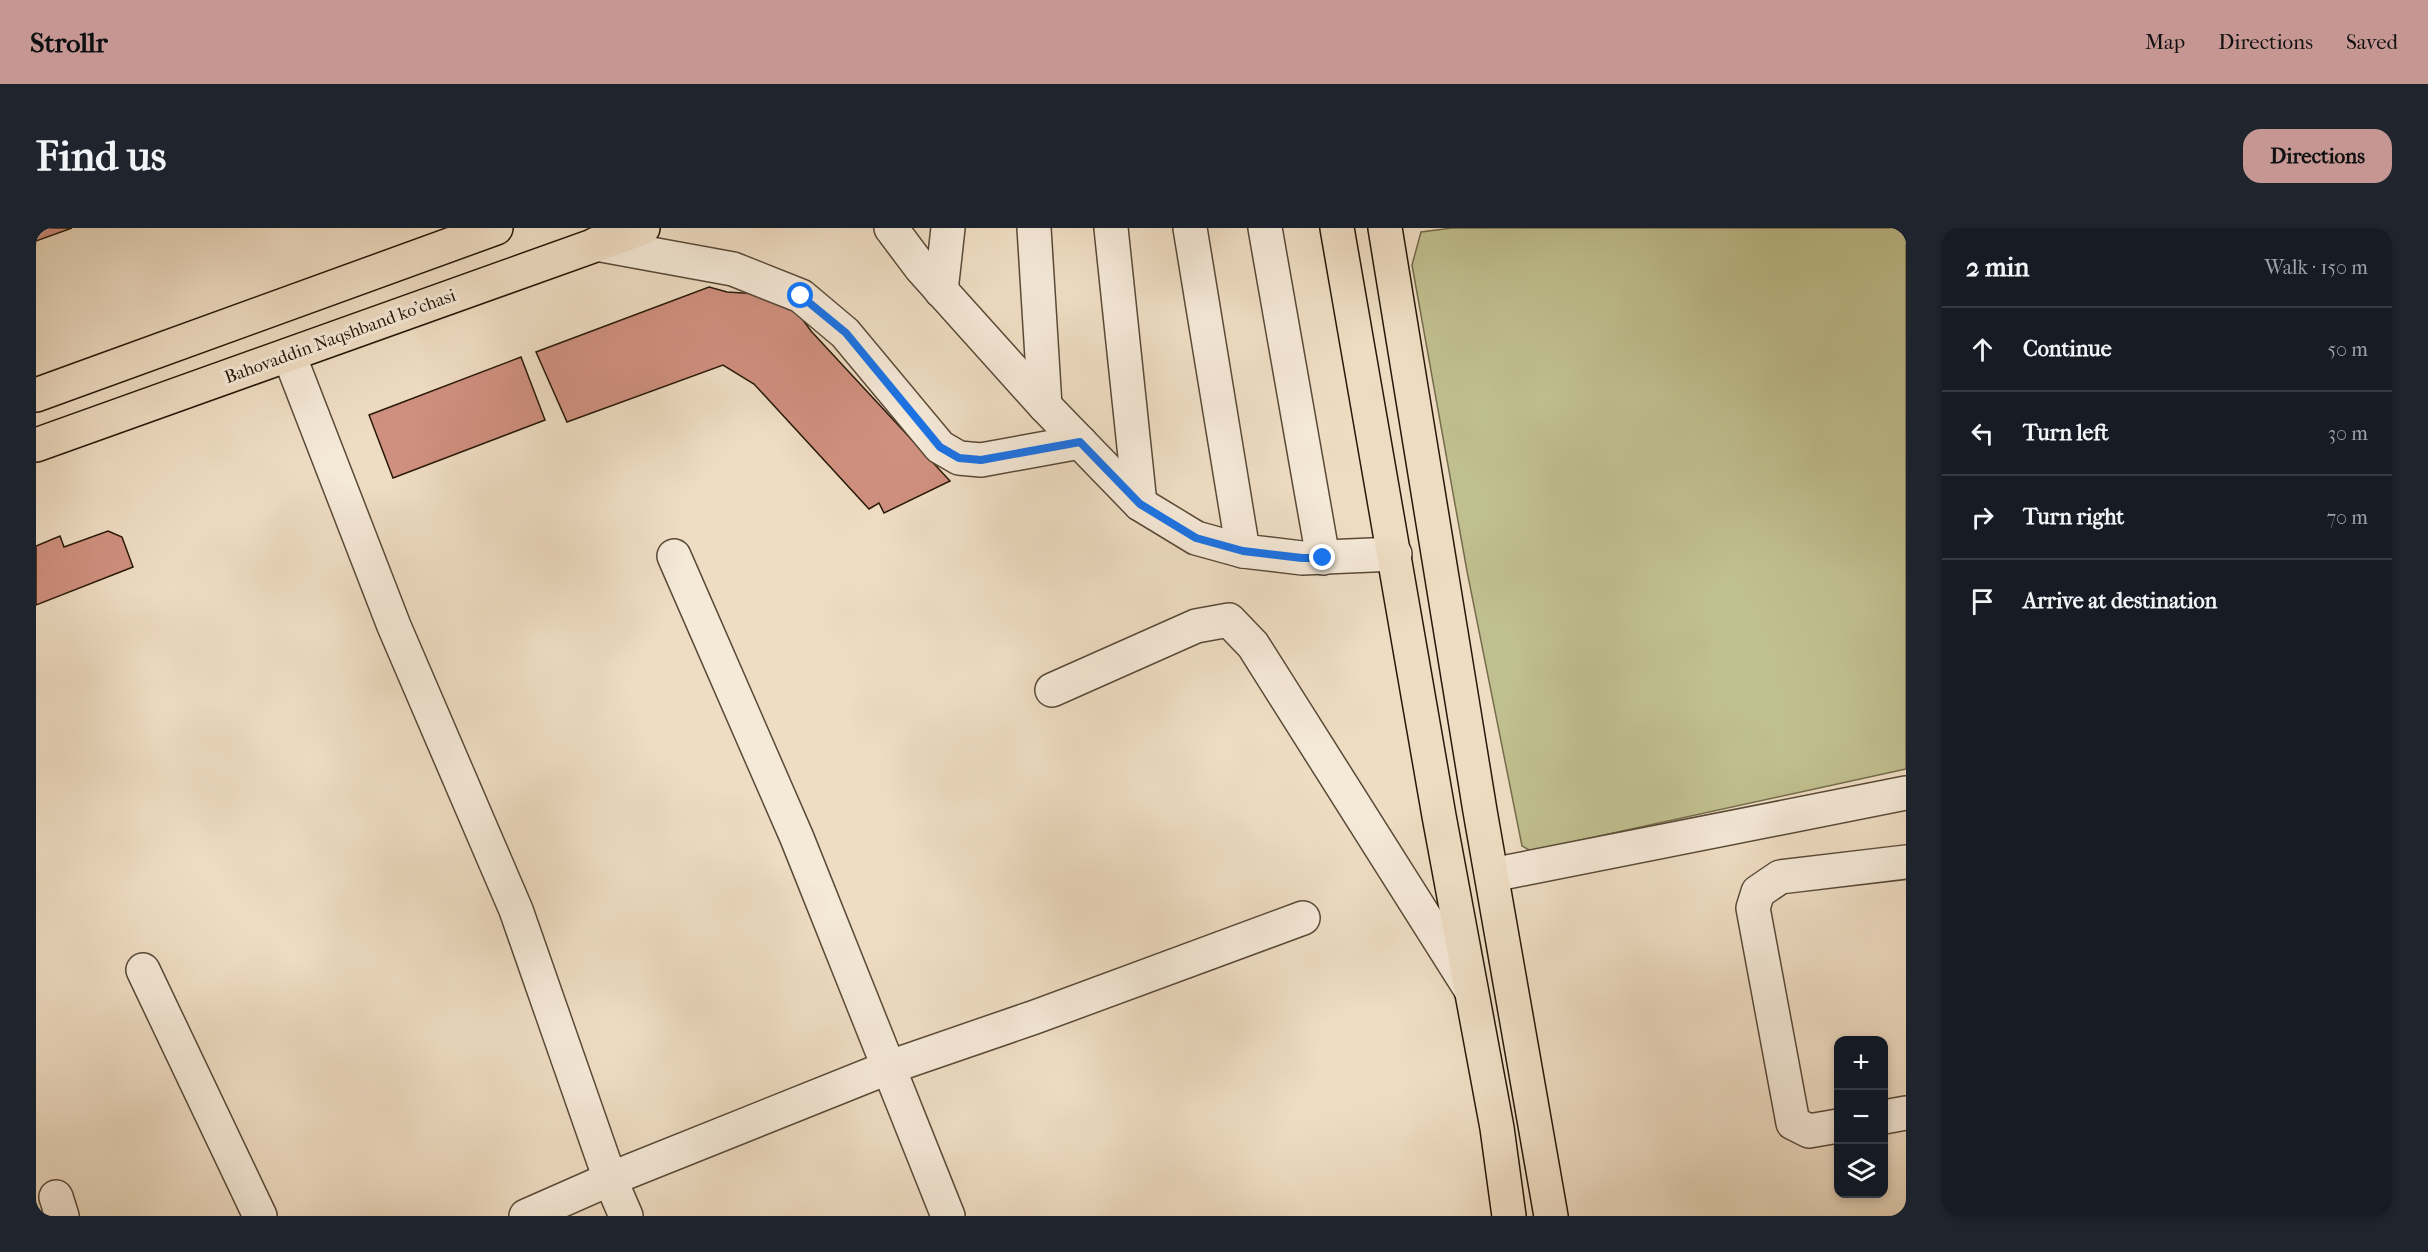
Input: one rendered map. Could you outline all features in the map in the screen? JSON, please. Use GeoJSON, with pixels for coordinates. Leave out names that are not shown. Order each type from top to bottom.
{"type":"FeatureCollection","features":[{"type":"Feature","properties":{"kind":"main road"},"geometry":{"type":"LineString","coordinates":[[36,395],[496,228]]}},
{"type":"Feature","properties":{"kind":"main road","name":"Bahovaddin Naqshband ko'chasi"},"geometry":{"type":"LineString","coordinates":[[36,445],[643,228]]}},
{"type":"Feature","properties":{"kind":"main road"},"geometry":{"type":"LineString","coordinates":[[1337,228],[1497,1128],[1509,1216]]}},
{"type":"Feature","properties":{"kind":"main road"},"geometry":{"type":"LineString","coordinates":[[1385,228],[1551,1216]]}},
{"type":"Feature","properties":{"kind":"street"},"geometry":{"type":"LineString","coordinates":[[891,228],[941,291],[1045,406],[1140,504],[1196,538],[1243,551],[1302,558],[1395,554]]}},
{"type":"Feature","properties":{"kind":"street"},"geometry":{"type":"LineString","coordinates":[[941,291],[948,228]]}},
{"type":"Feature","properties":{"kind":"street"},"geometry":{"type":"LineString","coordinates":[[1034,228],[1045,406]]}},
{"type":"Feature","properties":{"kind":"street"},"geometry":{"type":"LineString","coordinates":[[1111,228],[1140,504]]}},
{"type":"Feature","properties":{"kind":"street"},"geometry":{"type":"LineString","coordinates":[[1190,228],[1243,551]]}},
{"type":"Feature","properties":{"kind":"street"},"geometry":{"type":"LineString","coordinates":[[1265,228],[1323,558]]}},
{"type":"Feature","properties":{"kind":"street"},"geometry":{"type":"LineString","coordinates":[[596,244],[733,268],[801,296],[846,333],[940,447],[959,458],[981,460],[1080,442]]}},
{"type":"Feature","properties":{"kind":"street"},"geometry":{"type":"LineString","coordinates":[[289,355],[394,626],[516,910],[610,1179],[626,1216]]}},
{"type":"Feature","properties":{"kind":"street"},"geometry":{"type":"LineString","coordinates":[[674,556],[797,838],[948,1216]]}},
{"type":"Feature","properties":{"kind":"street"},"geometry":{"type":"LineString","coordinates":[[1052,690],[1196,626],[1229,620],[1253,645],[1472,991]]}},
{"type":"Feature","properties":{"kind":"street"},"geometry":{"type":"LineString","coordinates":[[1492,875],[1906,793]]}},
{"type":"Feature","properties":{"kind":"street"},"geometry":{"type":"LineString","coordinates":[[1834,1127],[1809,1131],[1793,1124],[1753,909],[1758,892],[1780,877],[1906,862]]}},
{"type":"Feature","properties":{"kind":"street"},"geometry":{"type":"LineString","coordinates":[[526,1216],[610,1179],[887,1068],[1035,1017],[1303,918]]}},
{"type":"Feature","properties":{"kind":"street"},"geometry":{"type":"LineString","coordinates":[[143,970],[260,1216]]}},
{"type":"Feature","properties":{"kind":"street"},"geometry":{"type":"LineString","coordinates":[[1888,1116],[1906,1113]]}},
{"type":"Feature","properties":{"kind":"shaded area"},"geometry":{"type":"Polygon","coordinates":[[[1452,228],[1906,228],[1906,769],[1531,851],[1522,846],[1467,571],[1412,265],[1421,232],[1452,228]]]}},
{"type":"Feature","properties":{"kind":"building"},"geometry":{"type":"Polygon","coordinates":[[[36,228],[72,228],[36,241],[36,228]]]}},
{"type":"Feature","properties":{"kind":"building"},"geometry":{"type":"Polygon","coordinates":[[[709,287],[727,292],[759,294],[792,305],[811,331],[950,481],[884,513],[879,503],[869,509],[754,384],[723,365],[567,422],[536,352],[709,287]]]}},
{"type":"Feature","properties":{"kind":"building"},"geometry":{"type":"Polygon","coordinates":[[[521,357],[545,420],[393,478],[369,415],[521,357]]]}},
{"type":"Feature","properties":{"kind":"building"},"geometry":{"type":"Polygon","coordinates":[[[108,531],[122,537],[133,567],[36,605],[36,546],[60,536],[64,547],[108,531]]]}},
{"type":"Feature","properties":{"kind":"route"},"geometry":{"type":"LineString","coordinates":[[801,296],[846,333],[940,447],[959,458],[981,460],[1080,442],[1140,504],[1196,538],[1243,551],[1302,558],[1323,558]]}}]}
